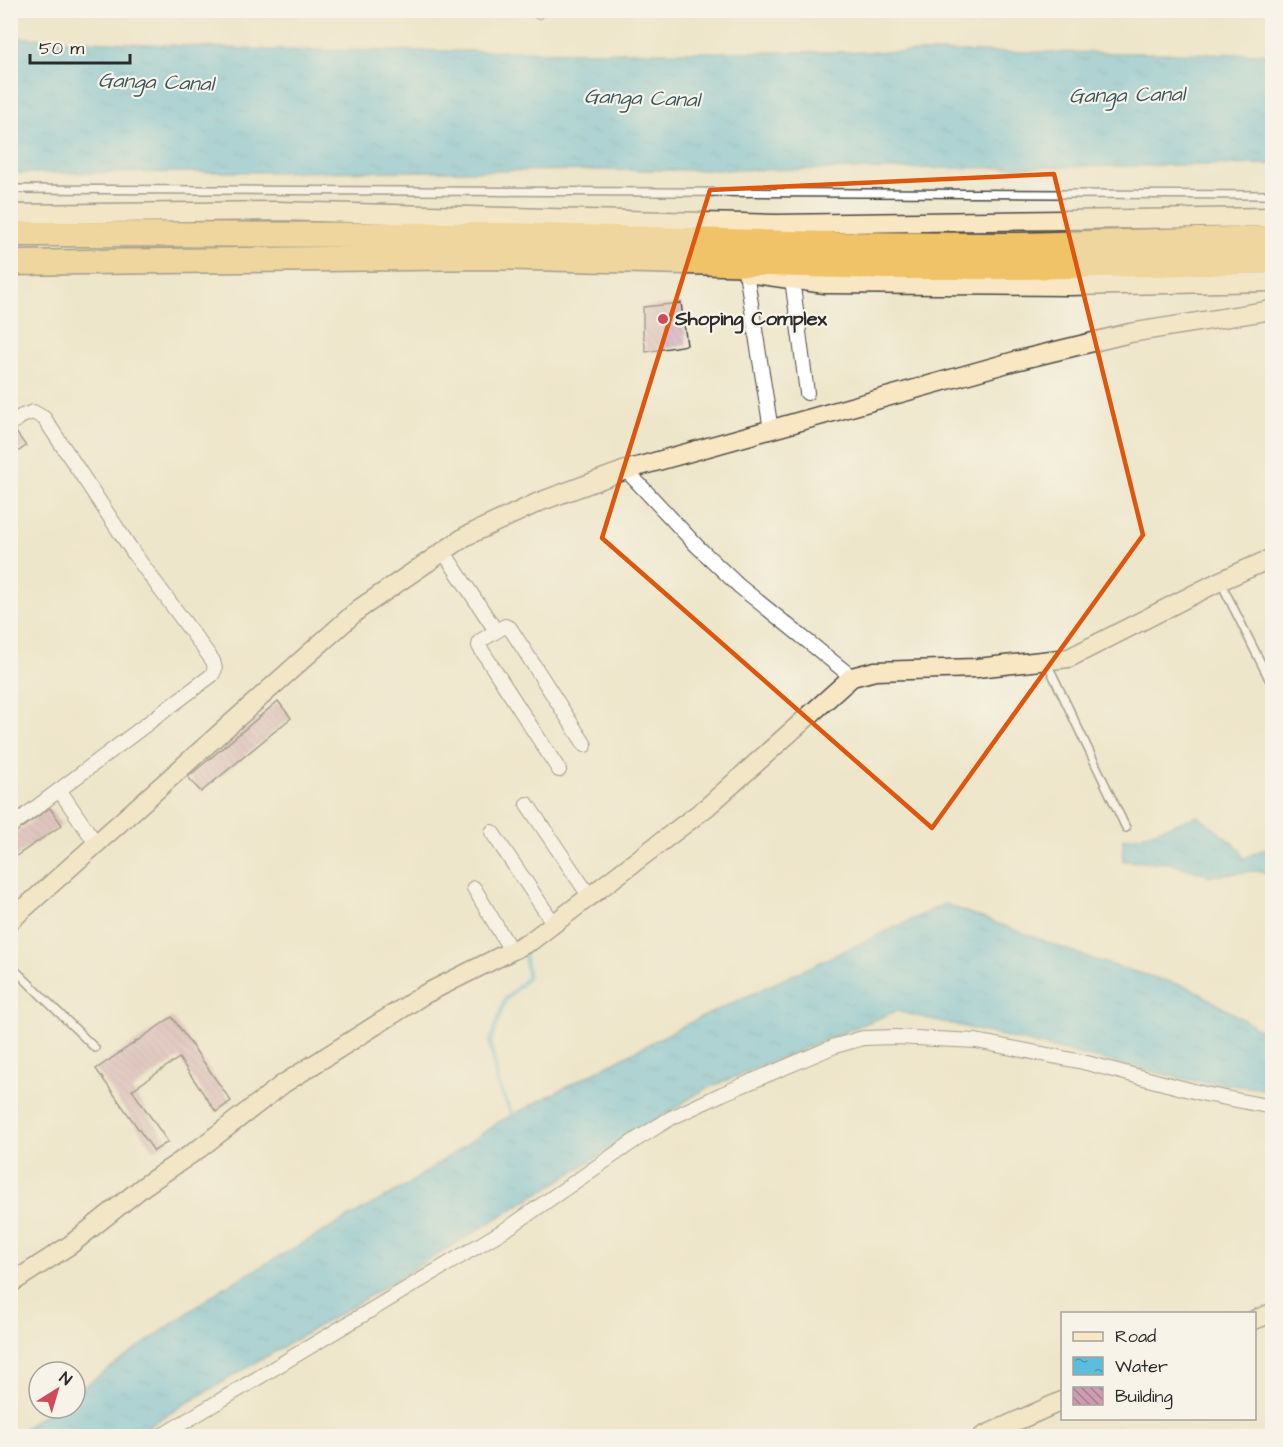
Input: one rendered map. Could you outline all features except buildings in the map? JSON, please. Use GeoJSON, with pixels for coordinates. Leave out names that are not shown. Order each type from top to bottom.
{"type":"FeatureCollection","features":[{"type":"Feature","properties":{"kind":"highway"},"geometry":{"type":"LineString","coordinates":[[10,234],[506,235],[831,244],[995,244],[1272,238]]}},
{"type":"Feature","properties":{"kind":"highway"},"geometry":{"type":"LineString","coordinates":[[10,263],[488,257],[885,267],[1025,267],[1272,261]]}},
{"type":"Feature","properties":{"kind":"street"},"geometry":{"type":"LineString","coordinates":[[10,214],[277,211],[776,224],[1272,217]]}},
{"type":"Feature","properties":{"kind":"street"},"geometry":{"type":"LineString","coordinates":[[678,262],[825,284],[1069,286],[1272,282]]}},
{"type":"Feature","properties":{"kind":"street"},"geometry":{"type":"LineString","coordinates":[[746,272],[771,430]]}},
{"type":"Feature","properties":{"kind":"street"},"geometry":{"type":"LineString","coordinates":[[792,279],[807,393]]}},
{"type":"Feature","properties":{"kind":"street"},"geometry":{"type":"LineString","coordinates":[[10,921],[97,846],[359,609],[466,536],[539,502],[626,471],[1015,361],[1130,333],[1272,310]]}},
{"type":"Feature","properties":{"kind":"street"},"geometry":{"type":"LineString","coordinates":[[10,424],[33,412],[44,418],[135,555],[213,661],[215,669],[212,675],[10,827]]}},
{"type":"Feature","properties":{"kind":"street"},"geometry":{"type":"LineString","coordinates":[[626,471],[697,546],[739,586],[852,677]]}},
{"type":"Feature","properties":{"kind":"street"},"geometry":{"type":"LineString","coordinates":[[443,551],[496,631]]}},
{"type":"Feature","properties":{"kind":"street"},"geometry":{"type":"LineString","coordinates":[[10,1284],[70,1245],[144,1186],[200,1148],[293,1078],[424,994],[531,940],[554,924],[707,807],[852,677],[875,671],[977,668],[1069,658],[1220,581],[1272,558]]}},
{"type":"Feature","properties":{"kind":"street"},"geometry":{"type":"LineString","coordinates":[[559,770],[479,646],[480,641],[505,626],[510,628],[585,745]]}},
{"type":"Feature","properties":{"kind":"street"},"geometry":{"type":"LineString","coordinates":[[60,791],[97,846]]}},
{"type":"Feature","properties":{"kind":"street"},"geometry":{"type":"LineString","coordinates":[[527,804],[590,897]]}},
{"type":"Feature","properties":{"kind":"street"},"geometry":{"type":"LineString","coordinates":[[492,832],[554,924]]}},
{"type":"Feature","properties":{"kind":"street"},"geometry":{"type":"LineString","coordinates":[[474,888],[510,949]]}},
{"type":"Feature","properties":{"kind":"street"},"geometry":{"type":"LineString","coordinates":[[161,1437],[511,1226],[671,1118],[835,1046],[863,1038],[895,1036],[976,1041],[1083,1062],[1205,1094],[1272,1107]]}},
{"type":"Feature","properties":{"kind":"street"},"geometry":{"type":"LineString","coordinates":[[1256,1319],[1272,1313]]}},
{"type":"Feature","properties":{"kind":"street"},"geometry":{"type":"LineString","coordinates":[[983,1437],[1061,1401]]}},
{"type":"Feature","properties":{"kind":"lane"},"geometry":{"type":"LineString","coordinates":[[10,189],[1272,195]]}},
{"type":"Feature","properties":{"kind":"lane"},"geometry":{"type":"LineString","coordinates":[[1220,581],[1272,685]]}},
{"type":"Feature","properties":{"kind":"lane"},"geometry":{"type":"LineString","coordinates":[[1046,661],[1126,828]]}},
{"type":"Feature","properties":{"kind":"lane"},"geometry":{"type":"LineString","coordinates":[[10,965],[95,1048]]}},
{"type":"Feature","properties":{"kind":"highlighted area"},"geometry":{"type":"Polygon","coordinates":[[[1054,174],[1143,535],[932,828],[602,538],[710,190],[1054,174]]]}},
{"type":"Feature","properties":{"kind":"water","name":"Ganga Canal"},"geometry":{"type":"Polygon","coordinates":[[[10,37],[264,50],[1272,54],[1272,164],[884,169],[11,173],[10,37]]]}},
{"type":"Feature","properties":{"kind":"water"},"geometry":{"type":"Polygon","coordinates":[[[1198,816],[1240,849],[1243,859],[1272,847],[1272,873],[1253,871],[1211,876],[1170,863],[1123,861],[1123,839],[1140,836],[1198,816]]]}},
{"type":"Feature","properties":{"kind":"water"},"geometry":{"type":"Polygon","coordinates":[[[945,904],[1095,960],[1191,988],[1272,1037],[1272,1090],[1189,1080],[896,1011],[705,1089],[351,1307],[160,1419],[137,1436],[13,1436],[36,1420],[87,1420],[87,1384],[223,1288],[407,1185],[499,1122],[687,1024],[945,904]]]}},
{"type":"Feature","properties":{"kind":"waterway"},"geometry":{"type":"LineString","coordinates":[[512,1115],[498,1083],[490,1042],[505,1000],[528,977],[524,950]]}},
{"type":"Feature","properties":{"kind":"place","name":"Shoping Complex"},"geometry":{"type":"Point","coordinates":[663,319]}}]}
